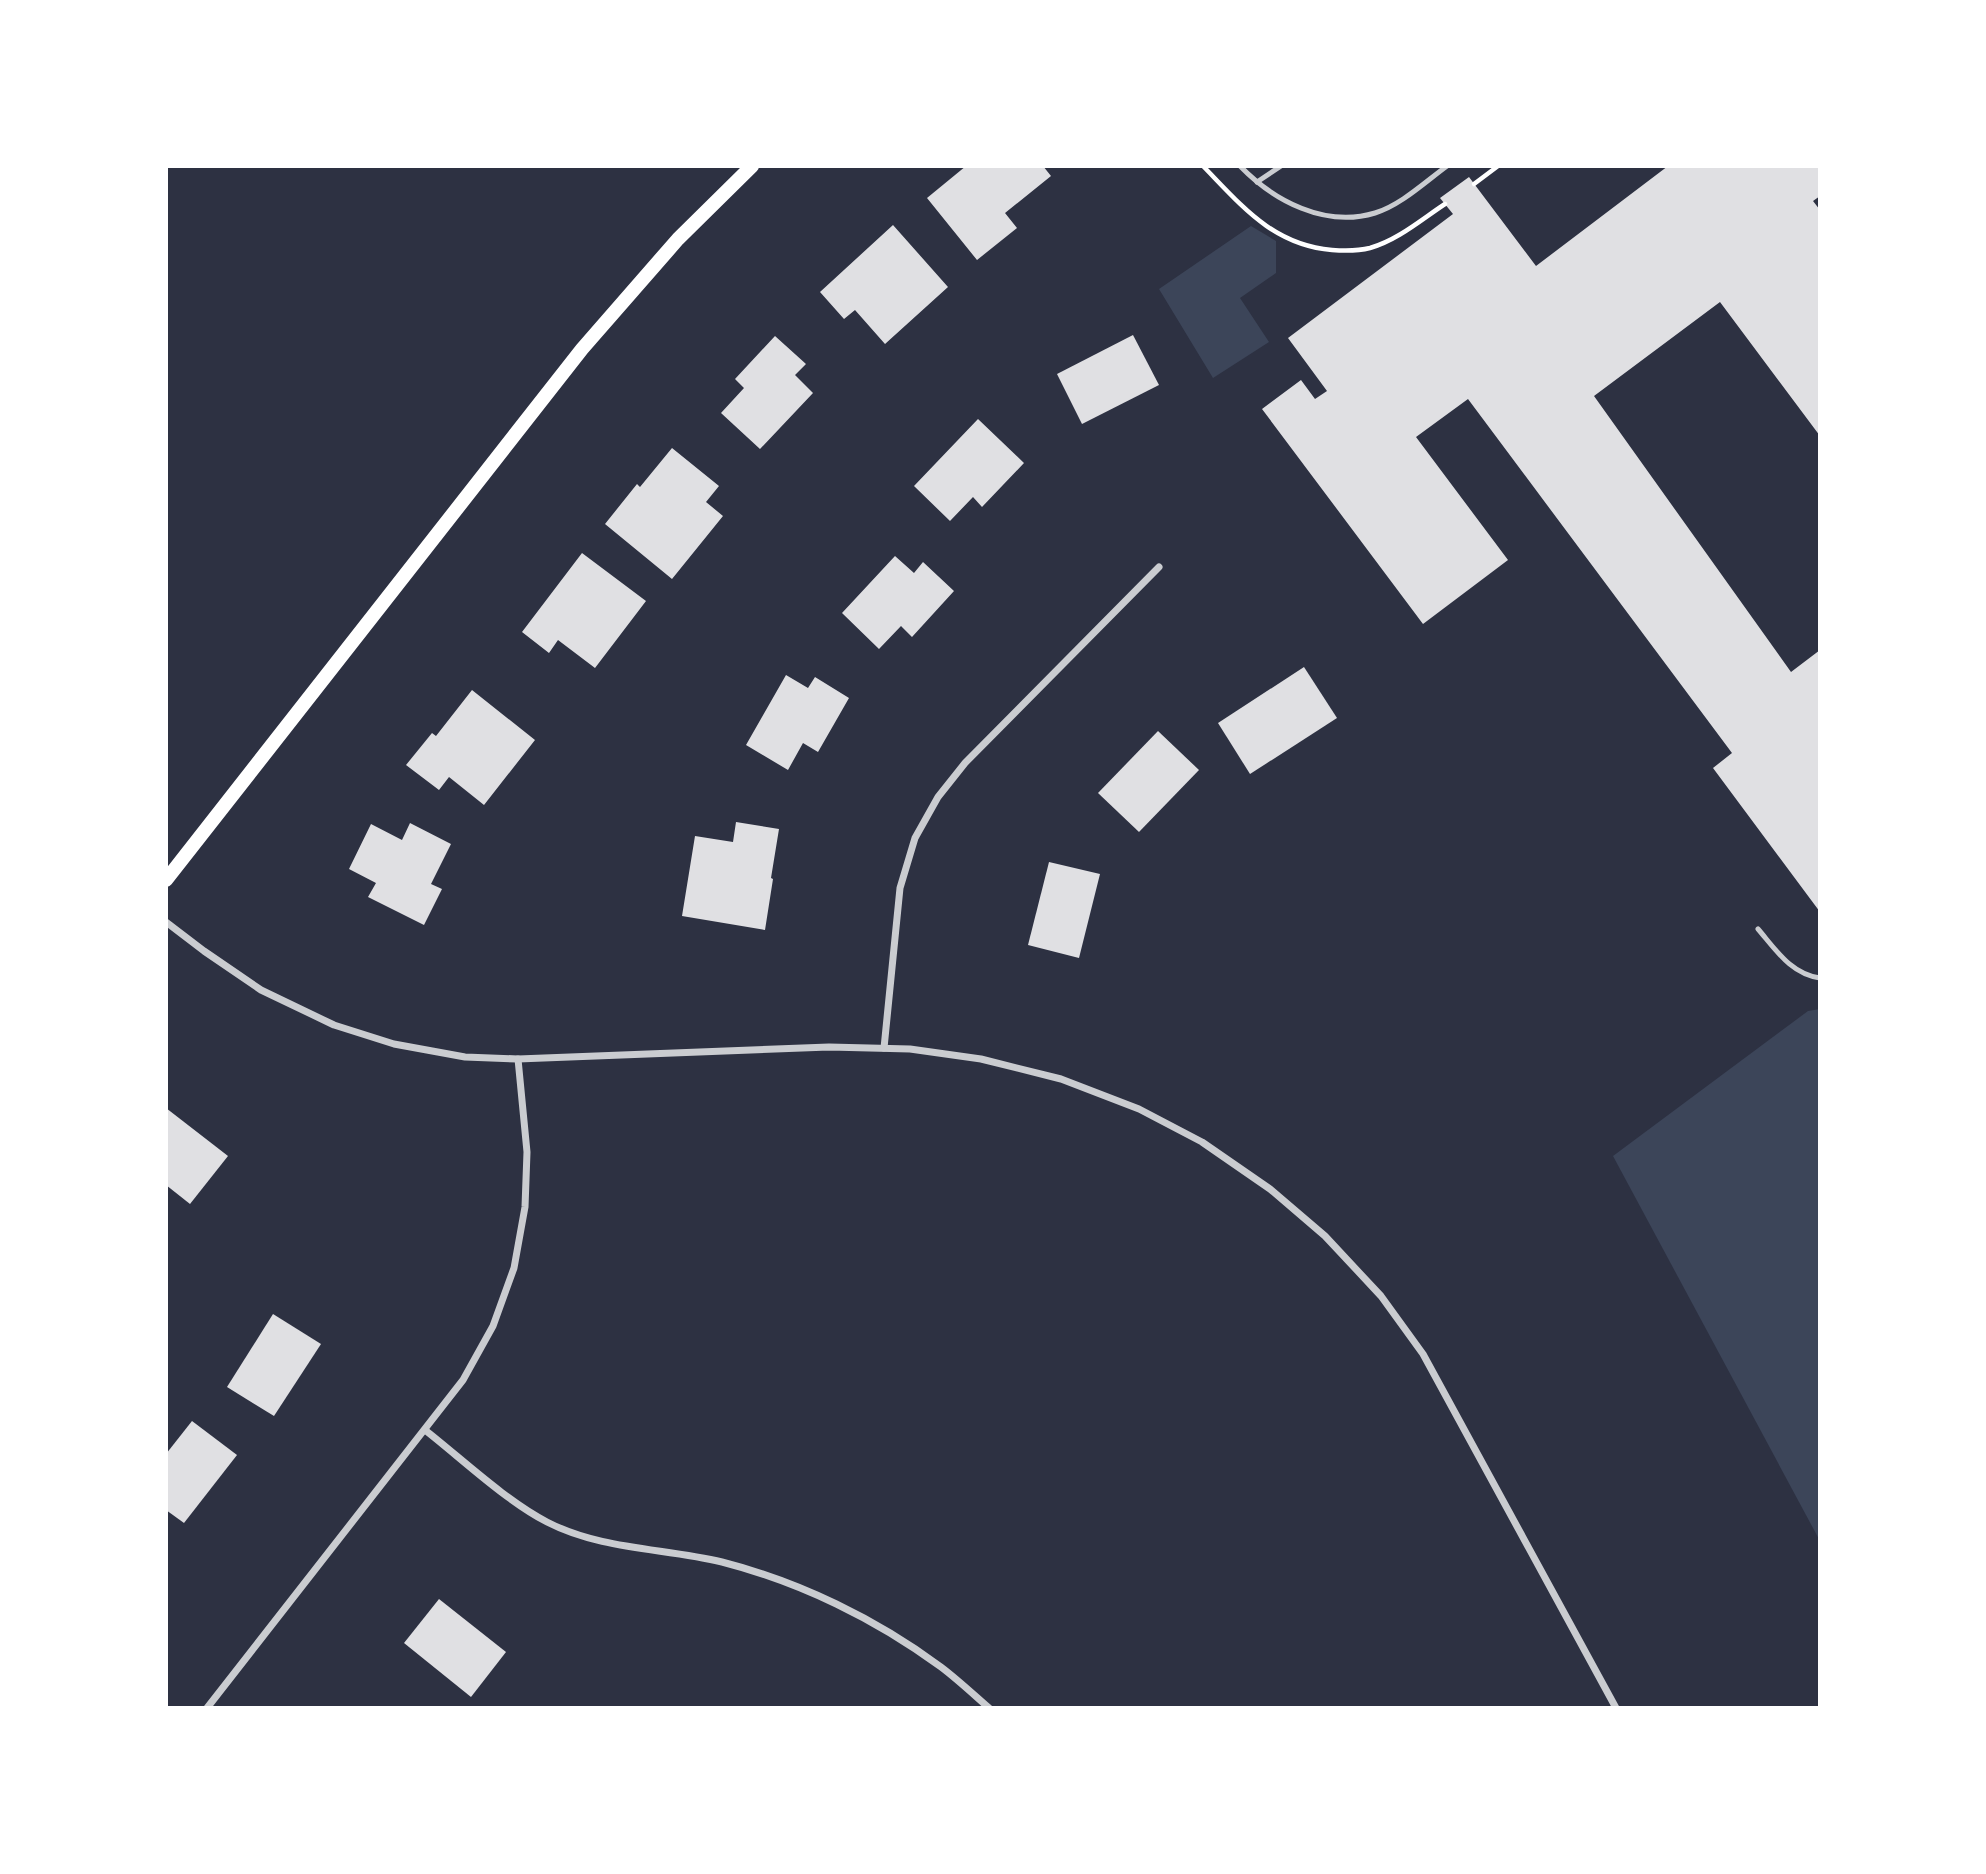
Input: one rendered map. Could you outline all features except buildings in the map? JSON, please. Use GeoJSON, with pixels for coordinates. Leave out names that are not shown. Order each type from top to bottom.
{"type":"FeatureCollection","features":[{"type":"Feature","properties":{"kind":"main road"},"geometry":{"type":"LineString","coordinates":[[166,880],[582,349],[678,239],[752,166]]}},
{"type":"Feature","properties":{"kind":"street"},"geometry":{"type":"LineString","coordinates":[[884,1048],[900,888],[915,838],[938,797],[965,763],[1159,567]]}},
{"type":"Feature","properties":{"kind":"street"},"geometry":{"type":"LineString","coordinates":[[166,922],[261,990],[334,1025],[394,1044],[465,1058],[518,1059],[829,1047],[910,1049],[981,1059],[1061,1079],[1139,1109],[1213,1150],[1270,1189],[1325,1236],[1381,1296],[1423,1354],[1616,1708]]}},
{"type":"Feature","properties":{"kind":"street"},"geometry":{"type":"LineString","coordinates":[[207,1708],[463,1380],[493,1326],[514,1268],[525,1207],[527,1152],[518,1059]]}},
{"type":"Feature","properties":{"kind":"street"},"geometry":{"type":"LineString","coordinates":[[425,1430],[514,1501],[548,1523],[591,1539],[721,1562],[792,1584],[869,1620],[941,1667],[989,1708]]}},
{"type":"Feature","properties":{"kind":"lane"},"geometry":{"type":"LineString","coordinates":[[1240,166],[1273,195],[1296,207],[1322,215],[1347,218],[1376,213],[1402,200],[1447,166]]}},
{"type":"Feature","properties":{"kind":"lane"},"geometry":{"type":"LineString","coordinates":[[1257,182],[1281,166]]}},
{"type":"Feature","properties":{"kind":"lane"},"geometry":{"type":"LineString","coordinates":[[1758,929],[1787,964],[1808,976],[1820,978]]}},
{"type":"Feature","properties":{"kind":"path"},"geometry":{"type":"LineString","coordinates":[[1474,184],[1499,166]]}},
{"type":"Feature","properties":{"kind":"shaded area"},"geometry":{"type":"Polygon","coordinates":[[[1251,226],[1276,241],[1276,273],[1240,298],[1269,342],[1213,378],[1159,289],[1251,226]]]}},
{"type":"Feature","properties":{"kind":"shaded area"},"geometry":{"type":"Polygon","coordinates":[[[1820,1009],[1820,1541],[1613,1156],[1808,1011],[1820,1009]]]}}]}
